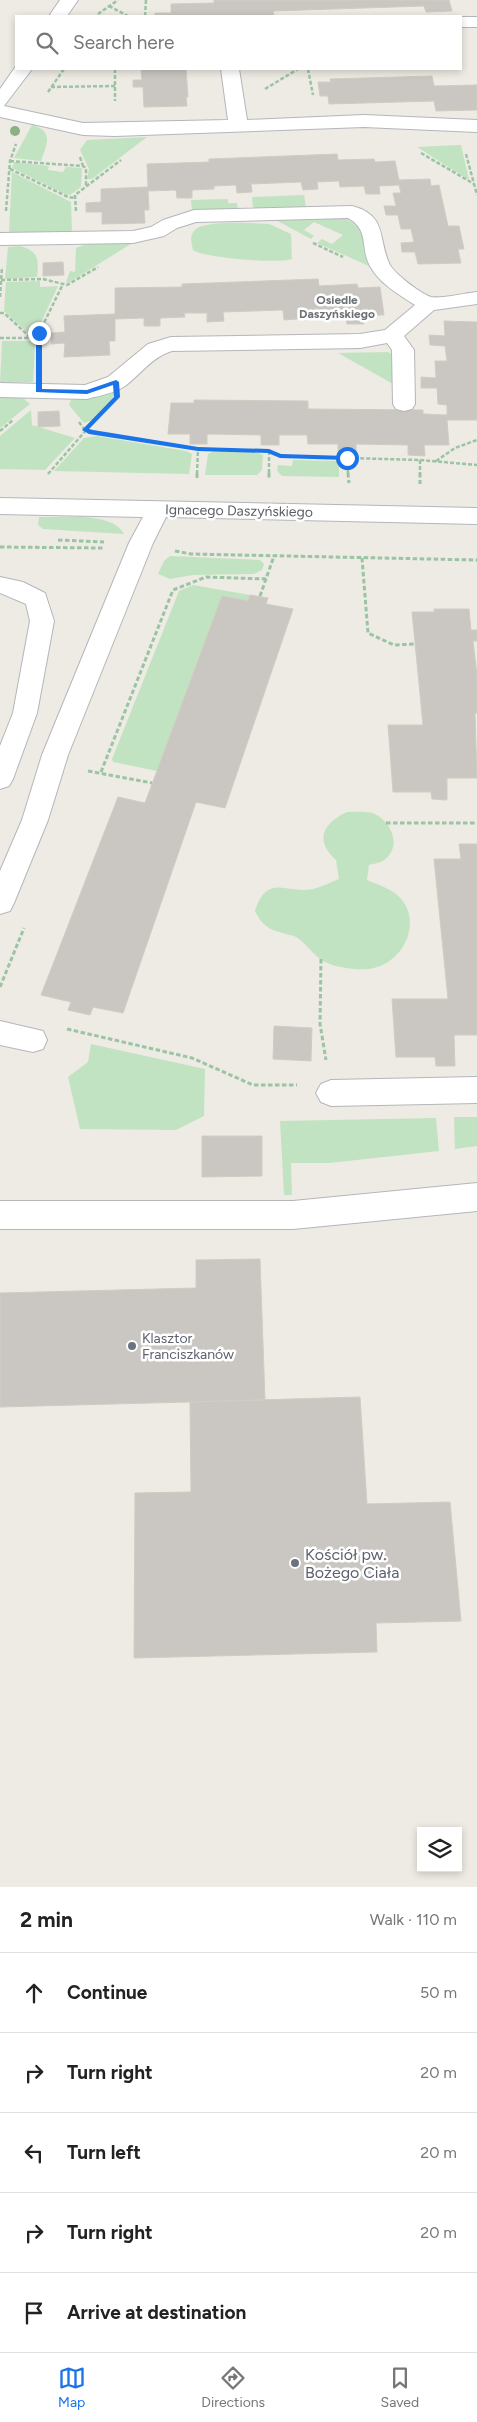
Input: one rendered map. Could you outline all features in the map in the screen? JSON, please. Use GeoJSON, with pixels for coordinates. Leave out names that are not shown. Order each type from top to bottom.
{"type":"FeatureCollection","features":[{"type":"Feature","properties":{"kind":"street"},"geometry":{"type":"LineString","coordinates":[[59,15],[69,0]]}},
{"type":"Feature","properties":{"kind":"street"},"geometry":{"type":"LineString","coordinates":[[462,22],[477,22]]}},
{"type":"Feature","properties":{"kind":"street"},"geometry":{"type":"LineString","coordinates":[[0,102],[21,70]]}},
{"type":"Feature","properties":{"kind":"street"},"geometry":{"type":"LineString","coordinates":[[230,70],[238,126]]}},
{"type":"Feature","properties":{"kind":"street"},"geometry":{"type":"LineString","coordinates":[[0,111],[83,129],[364,121],[458,127],[477,126]]}},
{"type":"Feature","properties":{"kind":"street"},"geometry":{"type":"LineString","coordinates":[[2,239],[77,239],[139,235],[157,232],[170,224],[194,216],[352,212],[365,218],[372,228],[380,265],[383,269],[397,283],[428,304]]}},
{"type":"Feature","properties":{"kind":"street"},"geometry":{"type":"LineString","coordinates":[[0,390],[87,392],[116,382],[155,349],[171,344],[360,341],[392,335],[428,304],[477,298]]}},
{"type":"Feature","properties":{"kind":"street"},"geometry":{"type":"LineString","coordinates":[[392,335],[403,350],[404,404]]}},
{"type":"Feature","properties":{"kind":"street","name":"Ignacego Daszyńskiego"},"geometry":{"type":"LineString","coordinates":[[0,506],[477,516]]}},
{"type":"Feature","properties":{"kind":"street"},"geometry":{"type":"LineString","coordinates":[[0,904],[35,820],[55,755],[141,543],[159,509]]}},
{"type":"Feature","properties":{"kind":"street"},"geometry":{"type":"LineString","coordinates":[[0,586],[15,588],[37,599],[42,621],[25,713],[0,779]]}},
{"type":"Feature","properties":{"kind":"street"},"geometry":{"type":"LineString","coordinates":[[0,1033],[33,1040]]}},
{"type":"Feature","properties":{"kind":"street"},"geometry":{"type":"LineString","coordinates":[[331,1093],[477,1090]]}},
{"type":"Feature","properties":{"kind":"street"},"geometry":{"type":"LineString","coordinates":[[0,1215],[293,1215],[477,1197]]}},
{"type":"Feature","properties":{"kind":"path"},"geometry":{"type":"LineString","coordinates":[[97,15],[118,0]]}},
{"type":"Feature","properties":{"kind":"path"},"geometry":{"type":"LineString","coordinates":[[145,15],[146,0]]}},
{"type":"Feature","properties":{"kind":"path"},"geometry":{"type":"LineString","coordinates":[[108,6],[126,15]]}},
{"type":"Feature","properties":{"kind":"path"},"geometry":{"type":"LineString","coordinates":[[0,296],[2,239],[10,161],[13,150],[63,70]]}},
{"type":"Feature","properties":{"kind":"path"},"geometry":{"type":"LineString","coordinates":[[51,87],[115,86]]}},
{"type":"Feature","properties":{"kind":"path"},"geometry":{"type":"LineString","coordinates":[[458,127],[477,195]]}},
{"type":"Feature","properties":{"kind":"path"},"geometry":{"type":"LineString","coordinates":[[10,161],[84,166],[86,168],[86,186]]}},
{"type":"Feature","properties":{"kind":"path"},"geometry":{"type":"LineString","coordinates":[[10,169],[68,198],[76,198]]}},
{"type":"Feature","properties":{"kind":"path"},"geometry":{"type":"LineString","coordinates":[[267,214],[268,219],[310,242],[368,268],[383,269]]}},
{"type":"Feature","properties":{"kind":"path"},"geometry":{"type":"LineString","coordinates":[[1,280],[43,279],[67,285],[138,242],[139,235]]}},
{"type":"Feature","properties":{"kind":"path"},"geometry":{"type":"LineString","coordinates":[[39,391],[39,338],[46,316],[63,284]]}},
{"type":"Feature","properties":{"kind":"path"},"geometry":{"type":"LineString","coordinates":[[0,313],[4,313],[31,338]]}},
{"type":"Feature","properties":{"kind":"path"},"geometry":{"type":"LineString","coordinates":[[0,338],[39,338]]}},
{"type":"Feature","properties":{"kind":"path"},"geometry":{"type":"LineString","coordinates":[[48,474],[85,430],[117,397],[116,382]]}},
{"type":"Feature","properties":{"kind":"path"},"geometry":{"type":"LineString","coordinates":[[75,417],[85,430],[198,449],[269,451],[280,456],[420,460],[477,465]]}},
{"type":"Feature","properties":{"kind":"path"},"geometry":{"type":"LineString","coordinates":[[0,431],[16,418]]}},
{"type":"Feature","properties":{"kind":"path"},"geometry":{"type":"LineString","coordinates":[[436,462],[455,448],[477,440]]}},
{"type":"Feature","properties":{"kind":"path"},"geometry":{"type":"LineString","coordinates":[[197,478],[198,449]]}},
{"type":"Feature","properties":{"kind":"path"},"geometry":{"type":"LineString","coordinates":[[269,451],[269,480]]}},
{"type":"Feature","properties":{"kind":"path"},"geometry":{"type":"LineString","coordinates":[[347,458],[349,482]]}},
{"type":"Feature","properties":{"kind":"path"},"geometry":{"type":"LineString","coordinates":[[420,460],[420,485]]}},
{"type":"Feature","properties":{"kind":"path"},"geometry":{"type":"LineString","coordinates":[[54,540],[141,543],[191,554],[477,560]]}},
{"type":"Feature","properties":{"kind":"path"},"geometry":{"type":"LineString","coordinates":[[0,547],[92,550],[141,543]]}},
{"type":"Feature","properties":{"kind":"path"},"geometry":{"type":"LineString","coordinates":[[260,596],[274,556]]}},
{"type":"Feature","properties":{"kind":"path"},"geometry":{"type":"LineString","coordinates":[[362,558],[368,633],[394,645],[415,644]]}},
{"type":"Feature","properties":{"kind":"path"},"geometry":{"type":"LineString","coordinates":[[101,772],[173,590],[206,577],[266,579]]}},
{"type":"Feature","properties":{"kind":"path"},"geometry":{"type":"LineString","coordinates":[[386,824],[477,823]]}},
{"type":"Feature","properties":{"kind":"path"},"geometry":{"type":"LineString","coordinates":[[321,959],[320,1024],[331,1093]]}},
{"type":"Feature","properties":{"kind":"path"},"geometry":{"type":"LineString","coordinates":[[58,1026],[86,1036],[192,1058],[253,1084],[311,1085],[331,1093]]}},
{"type":"Feature","properties":{"kind":"green space"},"geometry":{"type":"Polygon","coordinates":[[[32,125],[44,131],[47,139],[41,161],[14,158],[32,125]]]}},
{"type":"Feature","properties":{"kind":"green space"},"geometry":{"type":"Polygon","coordinates":[[[147,137],[92,179],[87,179],[89,169],[80,150],[87,140],[147,137]]]}},
{"type":"Feature","properties":{"kind":"green space"},"geometry":{"type":"Polygon","coordinates":[[[460,145],[469,180],[417,147],[460,145]]]}},
{"type":"Feature","properties":{"kind":"green space"},"geometry":{"type":"Polygon","coordinates":[[[14,162],[49,166],[48,170],[63,172],[66,167],[82,168],[81,187],[67,195],[12,168],[14,162]]]}},
{"type":"Feature","properties":{"kind":"green space"},"geometry":{"type":"Polygon","coordinates":[[[12,172],[71,202],[72,233],[9,233],[12,172]]]}},
{"type":"Feature","properties":{"kind":"green space"},"geometry":{"type":"Polygon","coordinates":[[[304,195],[306,207],[253,209],[252,197],[304,195]]]}},
{"type":"Feature","properties":{"kind":"green space"},"geometry":{"type":"Polygon","coordinates":[[[228,199],[228,203],[237,203],[238,210],[192,211],[191,200],[228,199]]]}},
{"type":"Feature","properties":{"kind":"green space"},"geometry":{"type":"Polygon","coordinates":[[[341,218],[355,225],[359,230],[369,266],[317,243],[322,239],[332,244],[343,235],[314,222],[304,230],[314,236],[311,239],[274,219],[341,218]]]}},
{"type":"Feature","properties":{"kind":"green space"},"geometry":{"type":"Polygon","coordinates":[[[221,223],[269,224],[291,234],[292,259],[273,261],[242,259],[200,253],[193,250],[192,235],[198,228],[221,223]]]}},
{"type":"Feature","properties":{"kind":"green space"},"geometry":{"type":"Polygon","coordinates":[[[134,242],[68,283],[66,282],[70,271],[75,272],[76,248],[89,243],[134,242]]]}},
{"type":"Feature","properties":{"kind":"green space"},"geometry":{"type":"Polygon","coordinates":[[[20,246],[31,251],[36,257],[38,261],[37,277],[5,279],[8,247],[20,246]]]}},
{"type":"Feature","properties":{"kind":"green space"},"geometry":{"type":"Polygon","coordinates":[[[40,281],[40,287],[58,286],[35,335],[30,335],[4,311],[6,282],[40,281]]]}},
{"type":"Feature","properties":{"kind":"green space"},"geometry":{"type":"Polygon","coordinates":[[[2,341],[29,341],[35,345],[33,382],[0,383],[2,341]]]}},
{"type":"Feature","properties":{"kind":"green space"},"geometry":{"type":"Polygon","coordinates":[[[388,352],[393,355],[393,384],[338,353],[388,352]]]}},
{"type":"Feature","properties":{"kind":"green space"},"geometry":{"type":"Polygon","coordinates":[[[114,392],[113,397],[103,411],[88,422],[84,423],[69,405],[71,400],[114,392]]]}},
{"type":"Feature","properties":{"kind":"green space"},"geometry":{"type":"Polygon","coordinates":[[[0,396],[22,397],[30,404],[0,428],[0,396]]]}},
{"type":"Feature","properties":{"kind":"green space"},"geometry":{"type":"Polygon","coordinates":[[[31,410],[32,425],[75,438],[45,470],[0,469],[0,436],[31,410]]]}},
{"type":"Feature","properties":{"kind":"green space"},"geometry":{"type":"Polygon","coordinates":[[[97,436],[186,451],[192,454],[189,474],[54,471],[84,438],[97,436]]]}},
{"type":"Feature","properties":{"kind":"green space"},"geometry":{"type":"Polygon","coordinates":[[[214,451],[256,452],[263,455],[262,470],[257,475],[205,475],[208,454],[214,451]]]}},
{"type":"Feature","properties":{"kind":"green space"},"geometry":{"type":"Polygon","coordinates":[[[293,460],[339,461],[339,477],[282,476],[277,471],[278,465],[292,466],[293,460]]]}},
{"type":"Feature","properties":{"kind":"green space"},"geometry":{"type":"Polygon","coordinates":[[[39,517],[86,517],[98,519],[118,527],[124,534],[43,529],[38,525],[39,517]]]}},
{"type":"Feature","properties":{"kind":"green space"},"geometry":{"type":"Polygon","coordinates":[[[170,556],[260,560],[264,564],[262,570],[254,574],[193,575],[170,579],[158,574],[164,561],[170,556]]]}},
{"type":"Feature","properties":{"kind":"green space"},"geometry":{"type":"Polygon","coordinates":[[[193,585],[250,595],[248,601],[222,596],[157,771],[113,762],[112,759],[179,591],[193,585]]]}},
{"type":"Feature","properties":{"kind":"green space"},"geometry":{"type":"Polygon","coordinates":[[[347,812],[375,814],[390,829],[394,842],[393,849],[384,860],[369,865],[367,880],[386,888],[400,897],[408,912],[410,923],[408,934],[398,954],[379,966],[368,969],[343,968],[325,962],[296,937],[266,926],[255,911],[260,899],[272,888],[313,889],[339,879],[336,860],[329,853],[323,839],[327,827],[332,821],[347,812]]]}},
{"type":"Feature","properties":{"kind":"green space"},"geometry":{"type":"Polygon","coordinates":[[[91,1044],[205,1069],[204,1116],[176,1130],[80,1129],[68,1077],[88,1062],[91,1044]]]}},
{"type":"Feature","properties":{"kind":"green space"},"geometry":{"type":"Polygon","coordinates":[[[454,1117],[477,1117],[477,1146],[455,1149],[454,1117]]]}},
{"type":"Feature","properties":{"kind":"green space"},"geometry":{"type":"Polygon","coordinates":[[[436,1118],[439,1151],[329,1163],[291,1163],[292,1195],[284,1195],[280,1121],[436,1118]]]}},
{"type":"Feature","properties":{"kind":"building"},"geometry":{"type":"Polygon","coordinates":[[[214,0],[449,0],[452,11],[426,12],[424,6],[273,11],[274,15],[155,15],[155,13],[171,13],[171,4],[214,3],[214,0]]]}},
{"type":"Feature","properties":{"kind":"building"},"geometry":{"type":"Polygon","coordinates":[[[141,70],[186,70],[187,106],[144,107],[143,87],[133,87],[133,80],[142,80],[141,70]]]}},
{"type":"Feature","properties":{"kind":"building"},"geometry":{"type":"Polygon","coordinates":[[[432,76],[434,86],[477,85],[477,110],[436,111],[434,101],[329,104],[328,96],[320,96],[318,82],[331,82],[330,79],[432,76]]]}},
{"type":"Feature","properties":{"kind":"building"},"geometry":{"type":"Polygon","coordinates":[[[337,154],[338,160],[374,159],[375,162],[395,161],[399,180],[430,179],[431,186],[439,185],[448,226],[459,226],[464,249],[458,249],[461,263],[418,264],[415,252],[402,252],[401,243],[414,242],[411,229],[401,229],[398,215],[386,215],[384,206],[396,206],[393,193],[401,193],[399,185],[379,186],[380,194],[366,194],[364,186],[340,187],[339,181],[317,182],[318,189],[303,190],[301,182],[251,184],[252,192],[237,193],[236,185],[214,186],[214,189],[192,190],[192,198],[177,198],[176,190],[148,191],[149,210],[144,210],[145,223],[102,224],[102,212],[86,212],[86,203],[101,202],[101,189],[148,187],[147,164],[209,162],[209,159],[337,154]]]}},
{"type":"Feature","properties":{"kind":"building"},"geometry":{"type":"Polygon","coordinates":[[[63,262],[64,275],[43,276],[43,263],[63,262]]]}},
{"type":"Feature","properties":{"kind":"building"},"geometry":{"type":"Polygon","coordinates":[[[318,279],[319,286],[357,284],[358,288],[380,287],[384,315],[363,315],[364,324],[347,324],[346,316],[320,317],[319,309],[297,310],[298,319],[284,320],[283,310],[223,312],[224,321],[207,322],[207,313],[184,313],[185,317],[160,318],[160,326],[144,326],[144,318],[115,319],[115,341],[109,341],[110,355],[64,357],[65,343],[51,344],[52,333],[65,332],[64,316],[115,314],[115,288],[182,287],[182,284],[318,279]]]}},
{"type":"Feature","properties":{"kind":"building"},"geometry":{"type":"Polygon","coordinates":[[[444,321],[477,322],[477,420],[447,420],[449,445],[424,445],[425,456],[408,455],[408,445],[356,444],[356,455],[338,454],[338,444],[308,444],[307,435],[279,435],[279,445],[261,445],[261,435],[207,434],[207,444],[190,444],[190,434],[168,434],[171,403],[194,403],[194,400],[308,401],[308,409],[423,410],[423,414],[447,415],[447,405],[438,404],[437,388],[421,388],[421,377],[436,378],[435,361],[447,361],[445,346],[430,345],[429,335],[445,336],[444,321]]]}},
{"type":"Feature","properties":{"kind":"building"},"geometry":{"type":"Polygon","coordinates":[[[59,411],[60,426],[38,427],[38,412],[59,411]]]}},
{"type":"Feature","properties":{"kind":"building"},"geometry":{"type":"Polygon","coordinates":[[[250,595],[268,598],[266,604],[293,609],[225,808],[196,802],[123,1013],[93,1007],[90,1015],[68,1010],[71,1002],[41,995],[118,797],[145,803],[222,596],[248,601],[250,595]]]}},
{"type":"Feature","properties":{"kind":"building"},"geometry":{"type":"Polygon","coordinates":[[[434,609],[469,609],[471,630],[477,630],[477,641],[473,641],[477,675],[477,713],[475,713],[477,778],[447,778],[447,800],[432,799],[431,792],[393,792],[388,725],[423,725],[412,612],[434,612],[434,609]]]}},
{"type":"Feature","properties":{"kind":"building"},"geometry":{"type":"Polygon","coordinates":[[[459,844],[477,844],[477,1035],[454,1035],[455,1066],[436,1066],[435,1057],[396,1057],[392,999],[448,999],[434,859],[461,859],[459,844]]]}},
{"type":"Feature","properties":{"kind":"building"},"geometry":{"type":"Polygon","coordinates":[[[274,1026],[312,1028],[311,1061],[273,1059],[274,1026]]]}},
{"type":"Feature","properties":{"kind":"building"},"geometry":{"type":"Polygon","coordinates":[[[202,1136],[262,1136],[262,1176],[202,1177],[202,1136]]]}},
{"type":"Feature","properties":{"kind":"building","name":"Klasztor Franciszkanów"},"geometry":{"type":"Polygon","coordinates":[[[260,1259],[265,1400],[0,1407],[0,1293],[196,1288],[196,1260],[260,1259]]]}},
{"type":"Feature","properties":{"kind":"building","name":"Kościół pw. Bożego Ciała"},"geometry":{"type":"Polygon","coordinates":[[[360,1397],[367,1504],[450,1502],[461,1621],[376,1623],[377,1652],[134,1658],[135,1493],[191,1492],[190,1402],[360,1397]]]}},
{"type":"Feature","properties":{"kind":"place","name":"Klasztor Franciszkanów"},"geometry":{"type":"Point","coordinates":[132,1346]}},
{"type":"Feature","properties":{"kind":"place","name":"Kościół pw. Bożego Ciała"},"geometry":{"type":"Point","coordinates":[295,1563]}},
{"type":"Feature","properties":{"kind":"district","name":"Osiedle Daszyńskiego"},"geometry":{"type":"Point","coordinates":[337,307]}},
{"type":"Feature","properties":{"kind":"route"},"geometry":{"type":"LineString","coordinates":[[39,333],[39,391],[87,392],[116,382],[117,397],[85,430],[198,449],[269,451],[280,456],[347,458]]}}]}
